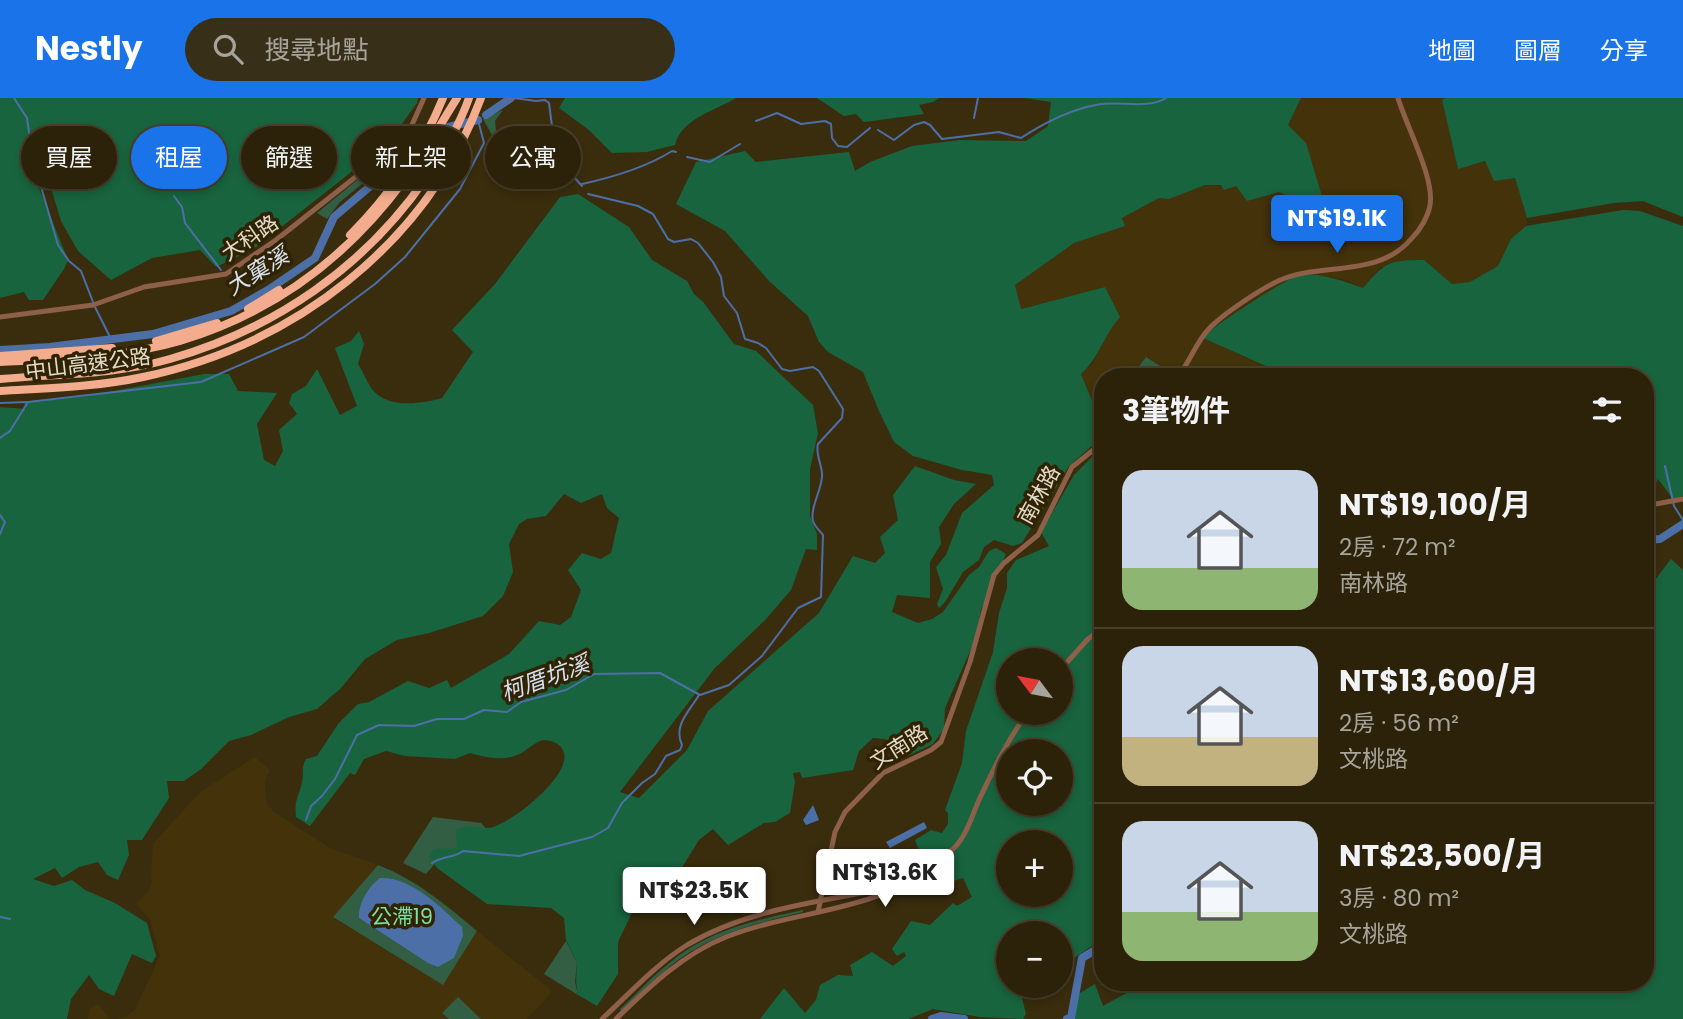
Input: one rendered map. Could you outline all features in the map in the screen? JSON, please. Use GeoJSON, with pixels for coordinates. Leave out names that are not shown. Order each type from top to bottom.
{"type":"FeatureCollection","features":[{"type":"Feature","properties":{"kind":"highway"},"geometry":{"type":"LineString","coordinates":[[0,356],[101,350],[148,343],[219,322],[262,302],[334,252],[354,231],[391,188],[421,141],[443,98]]}},
{"type":"Feature","properties":{"kind":"highway"},"geometry":{"type":"LineString","coordinates":[[0,362],[101,356],[178,341],[221,327],[265,307],[336,256],[357,236],[406,178],[457,98]]}},
{"type":"Feature","properties":{"kind":"highway","name":"中山高速公路"},"geometry":{"type":"LineString","coordinates":[[0,379],[97,372],[168,360],[221,342],[269,320],[337,275],[382,234],[415,194],[452,136],[468,98]]}},
{"type":"Feature","properties":{"kind":"highway","name":"中山高速公路"},"geometry":{"type":"LineString","coordinates":[[0,391],[105,384],[203,362],[276,330],[311,309],[343,286],[383,251],[415,215],[432,192],[463,138],[479,103]]}},
{"type":"Feature","properties":{"kind":"street","name":"大科路"},"geometry":{"type":"LineString","coordinates":[[0,317],[89,305],[144,286],[226,274],[276,240],[396,145],[411,127],[424,98]]}},
{"type":"Feature","properties":{"kind":"street"},"geometry":{"type":"LineString","coordinates":[[1185,368],[1214,323],[1278,281],[1380,262],[1405,247],[1417,232],[1430,206],[1430,194],[1427,178],[1398,98]]}},
{"type":"Feature","properties":{"kind":"street","name":"南林路"},"geometry":{"type":"LineString","coordinates":[[1004,563],[1038,535],[1072,467],[1094,449]]}},
{"type":"Feature","properties":{"kind":"street"},"geometry":{"type":"LineString","coordinates":[[1654,504],[1683,499]]}},
{"type":"Feature","properties":{"kind":"street","name":"文南路"},"geometry":{"type":"LineString","coordinates":[[818,912],[835,832],[845,812],[883,773],[930,750],[944,736],[970,662],[992,581],[1004,563]]}},
{"type":"Feature","properties":{"kind":"street"},"geometry":{"type":"LineString","coordinates":[[1073,656],[1094,634]]}},
{"type":"Feature","properties":{"kind":"street"},"geometry":{"type":"LineString","coordinates":[[616,1019],[677,965],[712,943],[762,925],[867,901],[905,885],[936,863],[962,839],[996,765],[1020,725]]}},
{"type":"Feature","properties":{"kind":"street"},"geometry":{"type":"LineString","coordinates":[[602,1019],[665,961],[706,935],[758,915],[905,885]]}},
{"type":"Feature","properties":{"kind":"shaded area"},"geometry":{"type":"Polygon","coordinates":[[[1301,98],[1446,98],[1442,100],[1458,168],[1485,161],[1515,178],[1527,218],[1526,226],[1511,239],[1498,266],[1470,282],[1452,284],[1381,267],[1363,288],[1344,279],[1300,275],[1206,332],[1204,338],[1268,368],[1094,368],[1094,406],[1081,374],[1093,363],[1109,329],[1119,317],[1105,287],[1020,309],[1014,285],[1074,243],[1124,226],[1122,218],[1159,198],[1169,199],[1205,185],[1236,186],[1247,201],[1279,192],[1295,200],[1301,219],[1324,202],[1288,125],[1301,98]]]}},
{"type":"Feature","properties":{"kind":"shaded area"},"geometry":{"type":"Polygon","coordinates":[[[255,757],[270,770],[265,781],[265,792],[267,804],[274,812],[330,848],[378,865],[333,918],[443,984],[477,931],[550,989],[551,993],[527,1019],[113,1019],[126,1017],[135,1009],[160,956],[150,920],[136,903],[148,892],[153,880],[153,844],[200,792],[255,757]]]}},
{"type":"Feature","properties":{"kind":"shaded area"},"geometry":{"type":"Polygon","coordinates":[[[98,1004],[110,1019],[88,1019],[89,1009],[98,1004]]]}},
{"type":"Feature","properties":{"kind":"green space"},"geometry":{"type":"Polygon","coordinates":[[[0,98],[418,98],[400,126],[351,126],[351,172],[337,183],[337,126],[241,126],[241,189],[330,189],[252,250],[216,267],[200,250],[152,258],[111,280],[78,251],[61,221],[51,189],[117,189],[117,126],[21,126],[21,189],[39,189],[68,260],[43,300],[29,300],[24,292],[0,298],[0,98]]]}},
{"type":"Feature","properties":{"kind":"green space"},"geometry":{"type":"Polygon","coordinates":[[[565,98],[736,98],[692,122],[679,136],[675,145],[647,152],[612,153],[589,130],[559,108],[565,98]]]}},
{"type":"Feature","properties":{"kind":"green space"},"geometry":{"type":"Polygon","coordinates":[[[817,98],[939,98],[919,105],[924,114],[864,122],[856,114],[844,116],[817,98]]]}},
{"type":"Feature","properties":{"kind":"green space"},"geometry":{"type":"Polygon","coordinates":[[[1025,98],[1301,98],[1288,125],[1306,143],[1324,203],[1300,219],[1295,200],[1279,192],[1247,201],[1236,186],[1224,190],[1221,185],[1205,185],[1169,199],[1159,198],[1122,218],[1125,226],[1074,243],[1015,285],[1021,309],[1105,287],[1120,317],[1081,374],[1094,406],[1094,444],[1069,466],[1022,543],[1013,546],[994,540],[984,547],[979,560],[963,572],[939,608],[937,604],[943,589],[936,567],[946,555],[962,513],[994,485],[992,475],[962,470],[913,456],[894,442],[863,372],[828,352],[819,342],[808,316],[769,281],[725,231],[676,204],[696,162],[745,151],[756,162],[849,152],[855,171],[870,162],[912,146],[960,140],[1026,141],[1048,126],[1051,102],[1025,98]]]}},
{"type":"Feature","properties":{"kind":"green space"},"geometry":{"type":"Polygon","coordinates":[[[1683,98],[1683,217],[1643,201],[1614,203],[1527,218],[1515,178],[1494,181],[1485,161],[1458,169],[1442,100],[1683,98]]]}},
{"type":"Feature","properties":{"kind":"green space"},"geometry":{"type":"Polygon","coordinates":[[[503,110],[495,121],[496,126],[487,126],[483,119],[503,110]]]}},
{"type":"Feature","properties":{"kind":"green space"},"geometry":{"type":"Polygon","coordinates":[[[351,185],[351,189],[356,189],[340,202],[327,219],[317,213],[351,185]]]}},
{"type":"Feature","properties":{"kind":"green space"},"geometry":{"type":"Polygon","coordinates":[[[578,194],[629,227],[652,260],[687,281],[694,294],[704,303],[734,344],[756,351],[813,405],[818,433],[810,469],[810,516],[817,534],[817,550],[806,549],[791,590],[766,619],[714,669],[620,792],[639,798],[687,750],[708,711],[819,613],[853,556],[875,563],[885,553],[880,537],[898,520],[893,495],[915,466],[954,480],[976,484],[954,504],[939,527],[941,544],[930,562],[930,598],[897,595],[892,612],[918,623],[932,619],[943,612],[989,551],[996,548],[1006,554],[981,610],[975,640],[945,708],[944,729],[933,744],[910,755],[906,746],[873,738],[859,751],[853,770],[802,778],[800,772],[793,773],[795,782],[790,813],[775,822],[764,823],[728,845],[713,829],[699,840],[681,869],[643,882],[637,902],[618,942],[618,974],[597,1006],[578,995],[577,963],[566,940],[564,918],[551,908],[487,904],[437,868],[429,856],[434,849],[457,848],[456,830],[467,827],[493,827],[529,805],[553,781],[561,768],[564,757],[561,747],[556,743],[543,740],[517,755],[504,758],[470,753],[455,759],[405,756],[386,751],[364,759],[355,775],[350,773],[310,826],[296,817],[296,802],[306,759],[317,756],[338,724],[358,704],[369,702],[408,681],[429,688],[447,680],[451,688],[509,654],[539,621],[560,625],[571,617],[581,590],[568,570],[582,553],[601,559],[611,553],[619,518],[607,508],[602,494],[581,503],[564,494],[546,516],[527,519],[519,524],[509,544],[513,572],[503,596],[483,616],[397,640],[365,659],[341,688],[317,709],[229,741],[201,769],[184,781],[167,781],[169,798],[142,840],[127,840],[129,855],[118,880],[107,875],[98,862],[79,867],[62,878],[55,868],[33,879],[54,886],[72,880],[85,890],[115,903],[147,923],[156,956],[152,963],[132,954],[114,996],[99,989],[89,975],[71,999],[67,1019],[0,1019],[0,407],[26,409],[24,403],[88,396],[204,374],[229,374],[238,391],[277,393],[257,424],[264,460],[275,466],[283,451],[279,430],[297,414],[289,403],[292,394],[306,386],[317,369],[340,415],[357,406],[335,348],[351,341],[359,331],[364,344],[358,364],[378,395],[386,400],[405,403],[442,398],[473,352],[452,330],[495,284],[560,197],[578,194]]]}},
{"type":"Feature","properties":{"kind":"green space"},"geometry":{"type":"Polygon","coordinates":[[[1623,210],[1640,211],[1683,226],[1683,496],[1673,499],[1658,479],[1654,486],[1654,368],[1268,368],[1203,338],[1248,305],[1299,275],[1322,276],[1363,288],[1389,264],[1424,260],[1452,284],[1470,282],[1498,266],[1511,239],[1526,226],[1623,210]]]}},
{"type":"Feature","properties":{"kind":"green space"},"geometry":{"type":"Polygon","coordinates":[[[1146,357],[1163,368],[1138,368],[1146,357]]]}},
{"type":"Feature","properties":{"kind":"green space"},"geometry":{"type":"Polygon","coordinates":[[[1094,455],[1094,944],[1073,959],[1073,921],[996,921],[996,998],[1022,998],[1026,1014],[1023,1019],[980,1017],[933,1009],[908,1019],[760,1019],[784,988],[805,1013],[816,1000],[820,985],[838,975],[853,976],[850,965],[872,952],[893,966],[906,956],[904,952],[897,956],[892,949],[911,921],[930,925],[953,903],[957,906],[972,897],[963,878],[938,886],[915,840],[931,830],[942,833],[948,824],[948,813],[945,810],[962,763],[966,731],[993,652],[999,613],[1007,588],[1007,573],[1016,560],[1049,546],[1041,532],[1074,475],[1094,455]]]}},
{"type":"Feature","properties":{"kind":"green space"},"geometry":{"type":"Polygon","coordinates":[[[1671,559],[1683,570],[1683,1019],[1067,1019],[1075,996],[1094,985],[1094,991],[1098,991],[1103,1006],[1130,991],[1654,991],[1654,581],[1671,559]]]}},
{"type":"Feature","properties":{"kind":"green space"},"geometry":{"type":"Polygon","coordinates":[[[433,817],[481,823],[490,833],[438,860],[426,874],[403,863],[433,817]]]}},
{"type":"Feature","properties":{"kind":"green space","name":"公滯19"},"geometry":{"type":"Polygon","coordinates":[[[378,865],[418,886],[477,931],[443,985],[333,917],[378,865]]]}},
{"type":"Feature","properties":{"kind":"green space"},"geometry":{"type":"Polygon","coordinates":[[[803,910],[738,930],[692,951],[663,972],[621,1011],[620,1009],[658,972],[702,941],[751,922],[803,910]]]}},
{"type":"Feature","properties":{"kind":"green space"},"geometry":{"type":"Polygon","coordinates":[[[566,941],[577,963],[575,982],[578,995],[544,974],[566,941]]]}},
{"type":"Feature","properties":{"kind":"green space"},"geometry":{"type":"Polygon","coordinates":[[[458,997],[481,1019],[449,1019],[442,1013],[458,997]]]}},
{"type":"Feature","properties":{"kind":"water"},"geometry":{"type":"Polygon","coordinates":[[[813,805],[819,820],[806,825],[803,820],[813,805]]]}},
{"type":"Feature","properties":{"kind":"water"},"geometry":{"type":"Polygon","coordinates":[[[924,822],[927,828],[890,848],[886,842],[924,822]]]}},
{"type":"Feature","properties":{"kind":"water","name":"公滯19"},"geometry":{"type":"Polygon","coordinates":[[[380,878],[414,887],[462,927],[463,936],[454,958],[438,967],[428,963],[359,918],[365,896],[380,878]]]}},
{"type":"Feature","properties":{"kind":"waterway"},"geometry":{"type":"LineString","coordinates":[[14,98],[27,118],[33,159],[58,245],[69,261],[81,271],[93,302]]}},
{"type":"Feature","properties":{"kind":"waterway","name":"大窠溪"},"geometry":{"type":"LineString","coordinates":[[486,115],[511,98]]}},
{"type":"Feature","properties":{"kind":"waterway","name":"柯厝坑溪"},"geometry":{"type":"LineString","coordinates":[[514,98],[545,100],[549,103],[556,157],[582,186]]}},
{"type":"Feature","properties":{"kind":"waterway"},"geometry":{"type":"LineString","coordinates":[[974,118],[978,98]]}},
{"type":"Feature","properties":{"kind":"waterway"},"geometry":{"type":"LineString","coordinates":[[878,130],[894,140],[914,125],[924,122],[942,139],[999,132],[1021,138],[1038,127],[1086,107],[1150,103],[1166,98]]}},
{"type":"Feature","properties":{"kind":"waterway"},"geometry":{"type":"LineString","coordinates":[[756,121],[777,113],[801,124],[825,121],[831,124],[832,138],[838,146],[847,147],[870,128]]}},
{"type":"Feature","properties":{"kind":"waterway"},"geometry":{"type":"LineString","coordinates":[[0,438],[10,431],[28,402],[201,382],[304,337],[375,284],[405,257],[460,189],[484,143],[478,120]]}},
{"type":"Feature","properties":{"kind":"waterway","name":"大窠溪"},"geometry":{"type":"LineString","coordinates":[[452,126],[478,120]]}},
{"type":"Feature","properties":{"kind":"waterway"},"geometry":{"type":"LineString","coordinates":[[687,157],[710,162],[740,144]]}},
{"type":"Feature","properties":{"kind":"waterway"},"geometry":{"type":"LineString","coordinates":[[582,184],[629,171],[672,151],[676,152]]}},
{"type":"Feature","properties":{"kind":"waterway","name":"大窠溪"},"geometry":{"type":"LineString","coordinates":[[0,350],[50,347],[153,334],[231,311],[315,258],[334,217],[367,189]]}},
{"type":"Feature","properties":{"kind":"waterway","name":"柯厝坑溪"},"geometry":{"type":"LineString","coordinates":[[306,820],[311,806],[335,779],[357,735],[379,725],[414,726],[437,719],[464,719],[484,710],[507,712],[521,702],[566,690],[594,674],[660,673],[700,695],[729,685],[762,656],[798,608],[821,597],[823,535],[812,516],[822,477],[817,448],[842,418],[843,409],[819,371],[813,367],[790,371],[782,369],[766,348],[745,339],[737,313],[724,296],[721,277],[698,243],[691,239],[674,242],[668,239],[653,214],[638,206],[588,194]]}},
{"type":"Feature","properties":{"kind":"waterway"},"geometry":{"type":"LineString","coordinates":[[174,196],[182,207],[185,223],[221,270]]}},
{"type":"Feature","properties":{"kind":"waterway"},"geometry":{"type":"LineString","coordinates":[[95,307],[111,339]]}},
{"type":"Feature","properties":{"kind":"waterway"},"geometry":{"type":"LineString","coordinates":[[0,403],[27,402]]}},
{"type":"Feature","properties":{"kind":"waterway"},"geometry":{"type":"LineString","coordinates":[[1665,466],[1674,506],[1683,520]]}},
{"type":"Feature","properties":{"kind":"waterway"},"geometry":{"type":"LineString","coordinates":[[0,515],[5,522],[0,534]]}},
{"type":"Feature","properties":{"kind":"waterway"},"geometry":{"type":"LineString","coordinates":[[1654,539],[1660,539],[1683,524]]}},
{"type":"Feature","properties":{"kind":"waterway"},"geometry":{"type":"LineString","coordinates":[[432,863],[463,851],[519,856],[592,837],[608,828],[622,803],[655,774],[666,756],[680,750],[681,725],[699,695]]}},
{"type":"Feature","properties":{"kind":"waterway"},"geometry":{"type":"LineString","coordinates":[[0,917],[10,919]]}},
{"type":"Feature","properties":{"kind":"waterway"},"geometry":{"type":"LineString","coordinates":[[1067,1019],[1071,1018],[1082,958],[1094,951]]}},
{"type":"Feature","properties":{"kind":"waterway"},"geometry":{"type":"LineString","coordinates":[[932,1019],[941,1016],[964,1019]]}}]}
